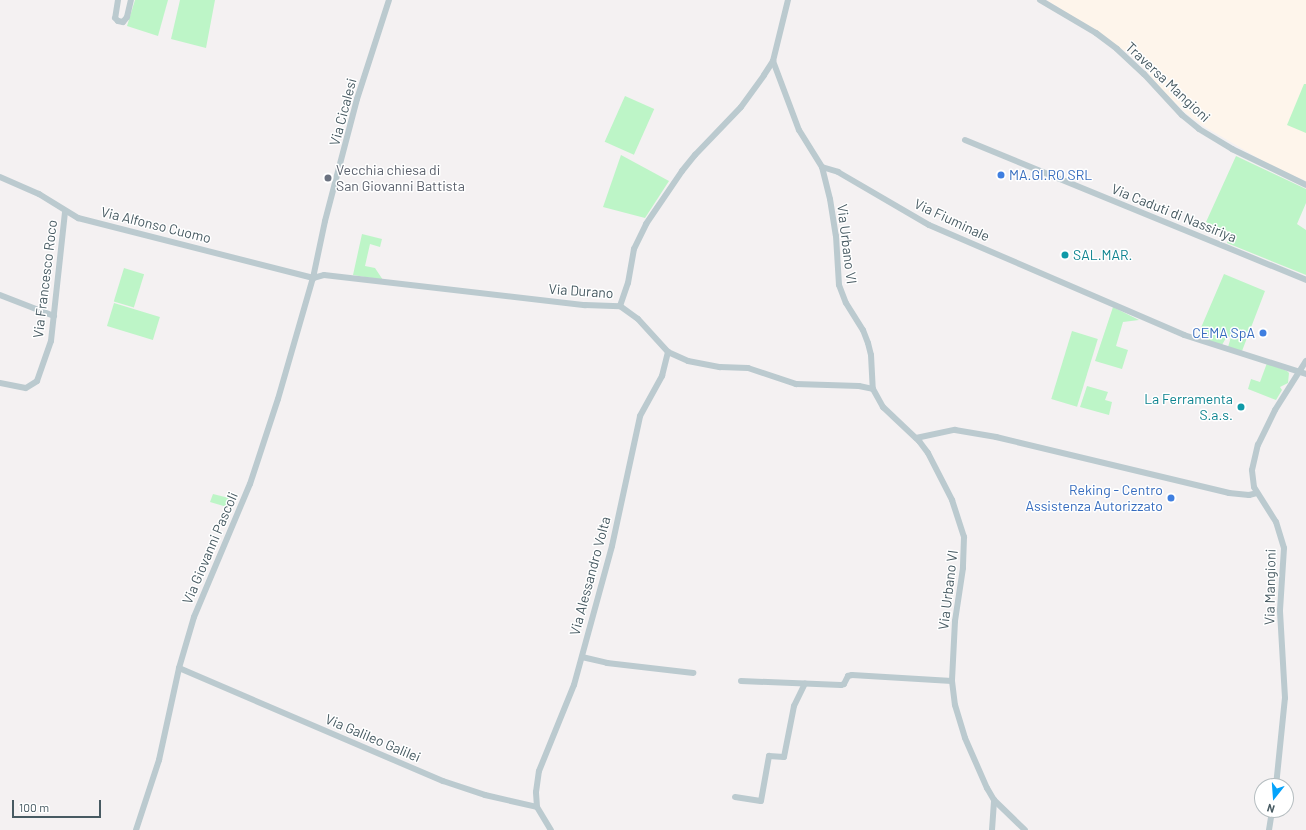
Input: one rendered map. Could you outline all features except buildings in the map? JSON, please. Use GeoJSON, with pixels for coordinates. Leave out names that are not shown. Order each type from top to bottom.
{"type":"FeatureCollection","features":[{"type":"Feature","properties":{"kind":"street"},"geometry":{"type":"LineString","coordinates":[[118,0],[115,18],[118,21],[123,22],[127,17],[131,0]]}},
{"type":"Feature","properties":{"kind":"street","name":"Via Cicalesi"},"geometry":{"type":"LineString","coordinates":[[313,278],[324,225],[357,99],[389,0]]}},
{"type":"Feature","properties":{"kind":"street"},"geometry":{"type":"LineString","coordinates":[[620,306],[628,283],[634,249],[646,224],[682,171],[695,155],[741,107],[773,61],[788,0]]}},
{"type":"Feature","properties":{"kind":"street","name":"Traversa Mangioni"},"geometry":{"type":"LineString","coordinates":[[1040,0],[1096,33],[1117,49],[1199,129],[1238,152],[1306,185]]}},
{"type":"Feature","properties":{"kind":"street","name":"Via Urbano VI"},"geometry":{"type":"LineString","coordinates":[[773,61],[799,130],[822,168],[830,199],[836,236],[840,285],[846,303],[863,330],[868,343],[871,355],[873,389],[883,407],[916,438],[928,453],[952,500],[964,537],[963,568],[954,621],[952,681],[955,705],[960,726],[987,788],[994,800],[1025,830]]}},
{"type":"Feature","properties":{"kind":"street","name":"Via Caduti di Nassiriya"},"geometry":{"type":"LineString","coordinates":[[965,140],[1306,280]]}},
{"type":"Feature","properties":{"kind":"street","name":"Via Fiuminale"},"geometry":{"type":"LineString","coordinates":[[822,168],[838,172],[929,225],[1184,335],[1299,371]]}},
{"type":"Feature","properties":{"kind":"street","name":"Via Alfonso Cuomo"},"geometry":{"type":"LineString","coordinates":[[0,178],[39,194],[66,212],[92,222],[210,250],[313,278]]}},
{"type":"Feature","properties":{"kind":"street","name":"Via Francesco Roco"},"geometry":{"type":"LineString","coordinates":[[0,383],[26,388],[37,381],[51,341],[66,212]]}},
{"type":"Feature","properties":{"kind":"street","name":"Via Durano"},"geometry":{"type":"LineString","coordinates":[[313,278],[324,275],[585,305],[620,306],[638,319],[668,352],[699,364],[720,367],[748,368],[796,384],[859,386],[873,389]]}},
{"type":"Feature","properties":{"kind":"street","name":"Via Giovanni Pascoli"},"geometry":{"type":"LineString","coordinates":[[136,830],[161,754],[179,668],[194,617],[250,484],[278,399],[313,278]]}},
{"type":"Feature","properties":{"kind":"street"},"geometry":{"type":"LineString","coordinates":[[0,295],[54,316]]}},
{"type":"Feature","properties":{"kind":"street","name":"Via Alessandro Volta"},"geometry":{"type":"LineString","coordinates":[[537,807],[536,792],[539,771],[574,685],[582,657],[612,546],[640,416],[662,376],[668,352]]}},
{"type":"Feature","properties":{"kind":"street","name":"Via Mangioni"},"geometry":{"type":"LineString","coordinates":[[1277,778],[1285,698],[1280,610],[1284,548],[1276,522],[1257,493],[1252,480],[1252,470],[1258,445],[1275,410],[1306,361]]}},
{"type":"Feature","properties":{"kind":"street"},"geometry":{"type":"LineString","coordinates":[[1299,371],[1306,374]]}},
{"type":"Feature","properties":{"kind":"street"},"geometry":{"type":"LineString","coordinates":[[916,438],[955,430],[996,437],[1229,493],[1249,495],[1257,493]]}},
{"type":"Feature","properties":{"kind":"street"},"geometry":{"type":"LineString","coordinates":[[582,657],[607,663],[692,673]]}},
{"type":"Feature","properties":{"kind":"street","name":"Via Galileo Galilei"},"geometry":{"type":"LineString","coordinates":[[179,668],[443,781],[485,795],[537,807]]}},
{"type":"Feature","properties":{"kind":"street"},"geometry":{"type":"LineString","coordinates":[[741,681],[842,685],[848,676],[852,675],[952,681]]}},
{"type":"Feature","properties":{"kind":"street"},"geometry":{"type":"LineString","coordinates":[[735,797],[761,801],[769,756],[784,757],[794,706],[805,683]]}},
{"type":"Feature","properties":{"kind":"street"},"geometry":{"type":"LineString","coordinates":[[992,830],[994,800]]}},
{"type":"Feature","properties":{"kind":"street"},"geometry":{"type":"LineString","coordinates":[[537,807],[551,830]]}},
{"type":"Feature","properties":{"kind":"street"},"geometry":{"type":"LineString","coordinates":[[1269,830],[1271,818]]}},
{"type":"Feature","properties":{"kind":"shaded area"},"geometry":{"type":"Polygon","coordinates":[[[1047,0],[1306,0],[1306,181],[1275,168],[1205,127],[1187,114],[1161,89],[1137,59],[1047,0]]]}},
{"type":"Feature","properties":{"kind":"green space"},"geometry":{"type":"Polygon","coordinates":[[[135,0],[168,0],[158,36],[127,26],[135,0]]]}},
{"type":"Feature","properties":{"kind":"green space"},"geometry":{"type":"Polygon","coordinates":[[[180,0],[215,0],[206,48],[171,39],[180,0]]]}},
{"type":"Feature","properties":{"kind":"green space"},"geometry":{"type":"Polygon","coordinates":[[[1304,84],[1306,84],[1306,133],[1287,125],[1304,84]]]}},
{"type":"Feature","properties":{"kind":"green space"},"geometry":{"type":"Polygon","coordinates":[[[625,96],[654,109],[634,155],[605,142],[625,96]]]}},
{"type":"Feature","properties":{"kind":"green space"},"geometry":{"type":"Polygon","coordinates":[[[621,155],[669,181],[645,218],[603,207],[621,155]]]}},
{"type":"Feature","properties":{"kind":"green space"},"geometry":{"type":"Polygon","coordinates":[[[1236,156],[1306,189],[1306,203],[1297,224],[1306,230],[1306,275],[1227,243],[1231,233],[1206,222],[1236,156]]]}},
{"type":"Feature","properties":{"kind":"green space"},"geometry":{"type":"Polygon","coordinates":[[[362,234],[382,239],[380,247],[370,244],[365,266],[375,268],[383,280],[353,275],[362,234]]]}},
{"type":"Feature","properties":{"kind":"green space"},"geometry":{"type":"Polygon","coordinates":[[[124,268],[144,274],[134,308],[114,301],[124,268]]]}},
{"type":"Feature","properties":{"kind":"green space"},"geometry":{"type":"Polygon","coordinates":[[[1224,274],[1265,291],[1242,351],[1228,347],[1231,337],[1227,336],[1222,345],[1197,337],[1224,274]]]}},
{"type":"Feature","properties":{"kind":"green space"},"geometry":{"type":"Polygon","coordinates":[[[114,303],[160,317],[153,340],[107,326],[114,303]]]}},
{"type":"Feature","properties":{"kind":"green space"},"geometry":{"type":"Polygon","coordinates":[[[1113,307],[1139,320],[1123,322],[1116,346],[1128,350],[1122,369],[1095,361],[1113,307]]]}},
{"type":"Feature","properties":{"kind":"green space"},"geometry":{"type":"Polygon","coordinates":[[[1072,331],[1098,339],[1077,407],[1051,399],[1072,331]]]}},
{"type":"Feature","properties":{"kind":"green space"},"geometry":{"type":"Polygon","coordinates":[[[1267,363],[1289,373],[1288,383],[1280,387],[1282,390],[1276,400],[1248,389],[1251,379],[1260,382],[1267,363]]]}},
{"type":"Feature","properties":{"kind":"green space"},"geometry":{"type":"Polygon","coordinates":[[[1087,386],[1108,392],[1105,400],[1112,402],[1109,415],[1080,407],[1087,386]]]}},
{"type":"Feature","properties":{"kind":"green space"},"geometry":{"type":"Polygon","coordinates":[[[213,494],[229,498],[227,507],[210,502],[213,494]]]}},
{"type":"Feature","properties":{"kind":"place","name":"MA.GI.RO SRL"},"geometry":{"type":"Point","coordinates":[1001,175]}},
{"type":"Feature","properties":{"kind":"place","name":"Vecchia chiesa di San Giovanni Battista"},"geometry":{"type":"Point","coordinates":[328,178]}},
{"type":"Feature","properties":{"kind":"place","name":"SAL.MAR."},"geometry":{"type":"Point","coordinates":[1065,255]}},
{"type":"Feature","properties":{"kind":"place","name":"CEMA SpA"},"geometry":{"type":"Point","coordinates":[1263,333]}},
{"type":"Feature","properties":{"kind":"place","name":"La Ferramenta S.a.s."},"geometry":{"type":"Point","coordinates":[1241,407]}},
{"type":"Feature","properties":{"kind":"place","name":"Reking - Centro Assistenza Autorizzato"},"geometry":{"type":"Point","coordinates":[1171,498]}}]}
